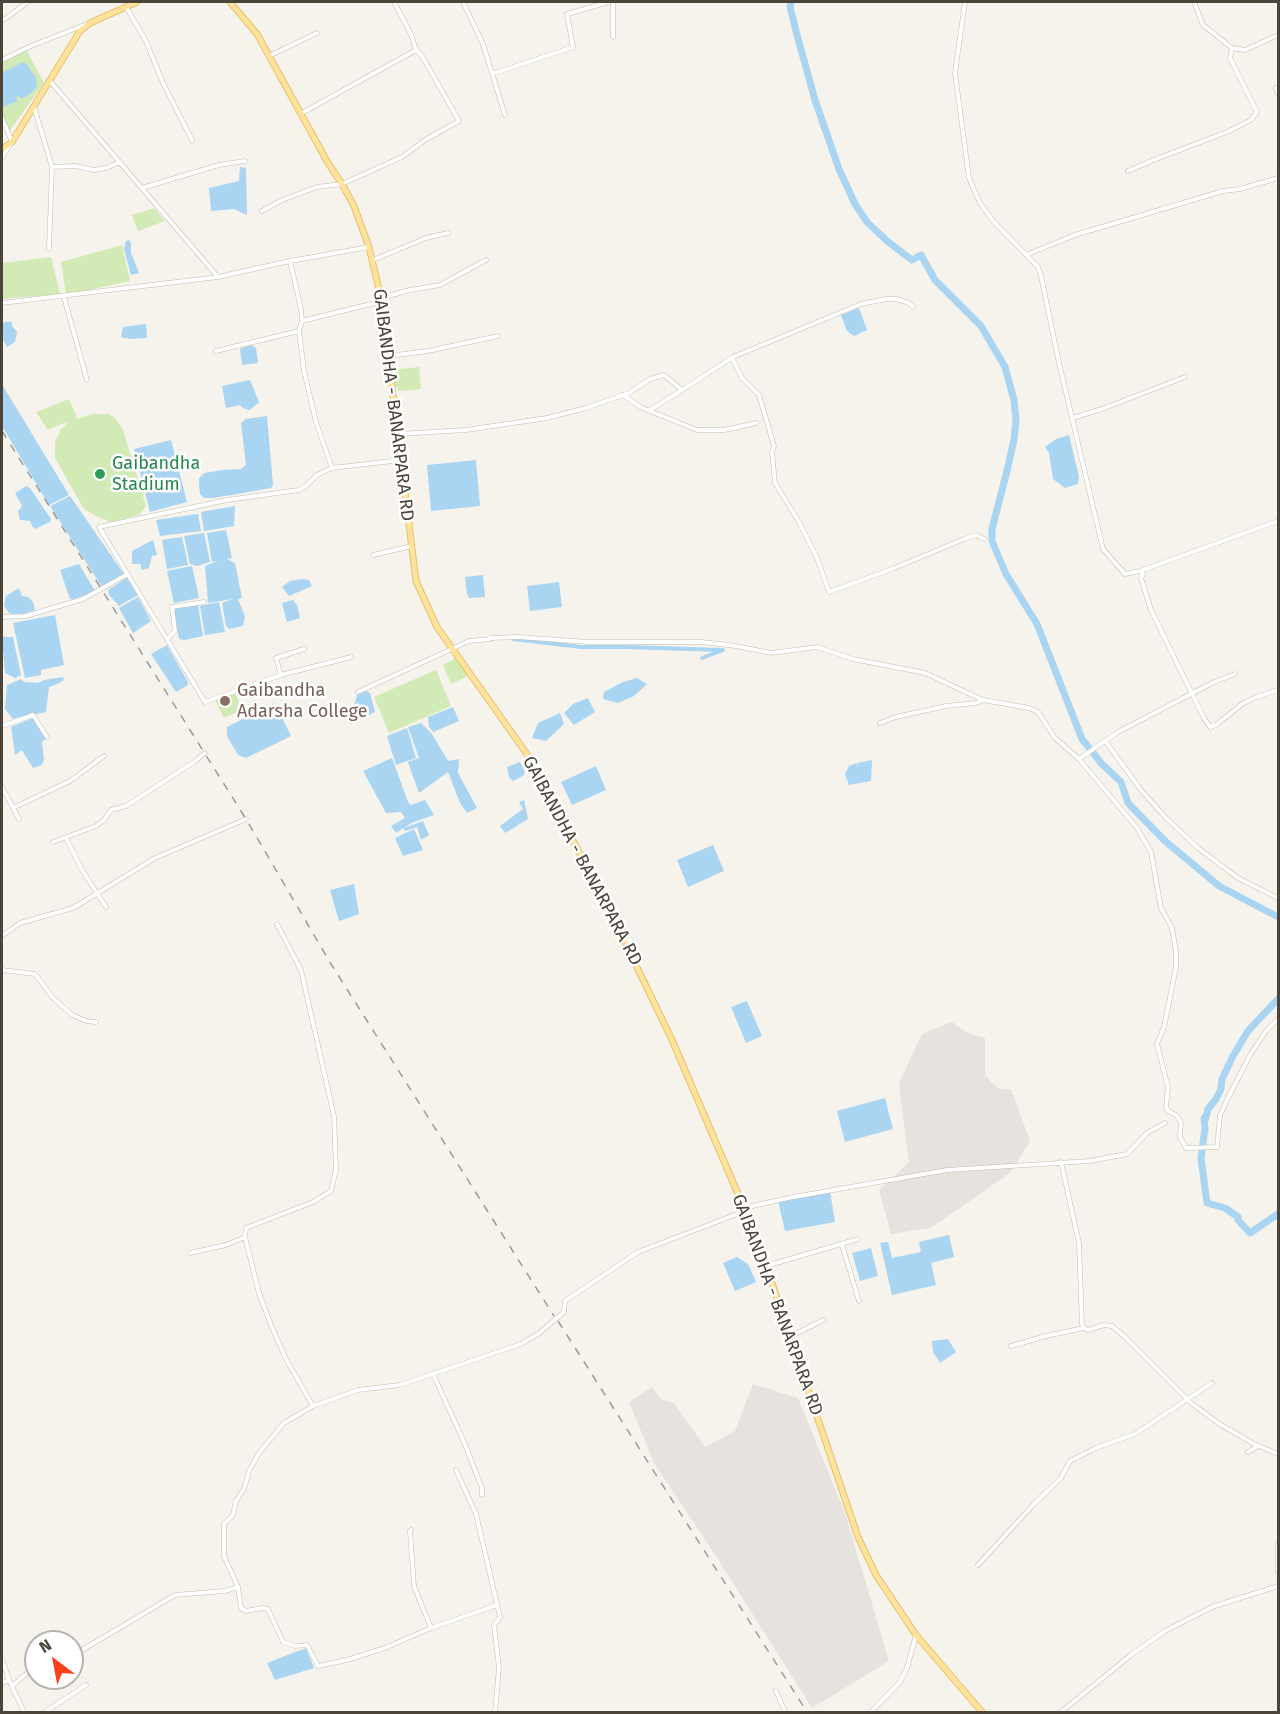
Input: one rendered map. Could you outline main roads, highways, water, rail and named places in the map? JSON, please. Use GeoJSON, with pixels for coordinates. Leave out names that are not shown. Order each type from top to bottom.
{"type":"FeatureCollection","features":[{"type":"Feature","properties":{"kind":"main road"},"geometry":{"type":"LineString","coordinates":[[2,149],[12,142],[80,32],[90,22],[137,2]]}},
{"type":"Feature","properties":{"kind":"main road","name":"GAIBANDHA - BANARPARA RD"},"geometry":{"type":"LineString","coordinates":[[230,2],[256,34],[302,113],[354,206],[369,247],[381,298],[416,581],[437,627],[529,757],[628,941],[744,1209],[766,1266],[858,1537],[876,1575],[916,1635],[982,1713]]}},
{"type":"Feature","properties":{"kind":"water"},"geometry":{"type":"Polygon","coordinates":[[[21,63],[26,63],[36,78],[37,87],[29,95],[21,99],[19,96],[16,97],[18,101],[3,107],[2,73],[21,63]]]}},
{"type":"Feature","properties":{"kind":"water"},"geometry":{"type":"Polygon","coordinates":[[[240,167],[246,168],[247,215],[234,209],[211,211],[209,188],[239,181],[240,167]]]}},
{"type":"Feature","properties":{"kind":"water"},"geometry":{"type":"Polygon","coordinates":[[[129,240],[131,253],[139,273],[131,275],[124,249],[126,241],[129,240]]]}},
{"type":"Feature","properties":{"kind":"water"},"geometry":{"type":"Polygon","coordinates":[[[859,308],[867,330],[854,336],[847,331],[841,315],[859,308]]]}},
{"type":"Feature","properties":{"kind":"water"},"geometry":{"type":"Polygon","coordinates":[[[12,322],[17,332],[15,342],[7,347],[2,337],[2,324],[12,322]]]}},
{"type":"Feature","properties":{"kind":"water"},"geometry":{"type":"Polygon","coordinates":[[[146,324],[147,338],[121,337],[123,327],[146,324]]]}},
{"type":"Feature","properties":{"kind":"water"},"geometry":{"type":"Polygon","coordinates":[[[251,345],[256,348],[258,363],[242,365],[240,349],[251,345]]]}},
{"type":"Feature","properties":{"kind":"water"},"geometry":{"type":"Polygon","coordinates":[[[250,380],[259,402],[250,410],[240,405],[226,408],[222,386],[250,380]]]}},
{"type":"Feature","properties":{"kind":"water"},"geometry":{"type":"Polygon","coordinates":[[[2,385],[69,495],[49,505],[2,426],[2,385]]]}},
{"type":"Feature","properties":{"kind":"water"},"geometry":{"type":"Polygon","coordinates":[[[267,416],[273,485],[271,488],[204,498],[200,494],[199,478],[205,473],[241,469],[246,465],[241,423],[246,419],[267,416]]]}},
{"type":"Feature","properties":{"kind":"water"},"geometry":{"type":"Polygon","coordinates":[[[1069,435],[1079,477],[1078,484],[1065,488],[1053,479],[1049,453],[1045,447],[1056,439],[1069,435]]]}},
{"type":"Feature","properties":{"kind":"water"},"geometry":{"type":"Polygon","coordinates":[[[171,440],[187,502],[150,512],[134,449],[171,440]]]}},
{"type":"Feature","properties":{"kind":"water"},"geometry":{"type":"Polygon","coordinates":[[[476,460],[480,506],[431,511],[427,465],[476,460]]]}},
{"type":"Feature","properties":{"kind":"water"},"geometry":{"type":"Polygon","coordinates":[[[26,486],[30,488],[51,519],[50,522],[35,529],[30,521],[20,520],[18,511],[22,506],[15,493],[26,486]]]}},
{"type":"Feature","properties":{"kind":"water"},"geometry":{"type":"Polygon","coordinates":[[[70,496],[124,574],[102,587],[50,506],[70,496]]]}},
{"type":"Feature","properties":{"kind":"water"},"geometry":{"type":"Polygon","coordinates":[[[235,506],[234,526],[204,531],[201,512],[235,506]]]}},
{"type":"Feature","properties":{"kind":"water"},"geometry":{"type":"Polygon","coordinates":[[[198,514],[201,531],[160,536],[156,520],[198,514]]]}},
{"type":"Feature","properties":{"kind":"water"},"geometry":{"type":"Polygon","coordinates":[[[226,530],[232,558],[227,559],[235,563],[242,598],[238,599],[245,617],[243,626],[229,629],[226,626],[222,603],[233,599],[208,603],[205,566],[218,561],[212,562],[207,533],[226,530]]]}},
{"type":"Feature","properties":{"kind":"water"},"geometry":{"type":"Polygon","coordinates":[[[204,533],[210,562],[197,566],[190,564],[184,536],[204,533]]]}},
{"type":"Feature","properties":{"kind":"water"},"geometry":{"type":"Polygon","coordinates":[[[182,537],[188,565],[167,569],[162,540],[182,537]]]}},
{"type":"Feature","properties":{"kind":"water"},"geometry":{"type":"Polygon","coordinates":[[[153,540],[157,555],[152,556],[149,568],[141,570],[141,564],[132,564],[132,551],[153,540]]]}},
{"type":"Feature","properties":{"kind":"water"},"geometry":{"type":"Polygon","coordinates":[[[79,564],[95,591],[73,600],[70,599],[60,570],[79,564]]]}},
{"type":"Feature","properties":{"kind":"water"},"geometry":{"type":"Polygon","coordinates":[[[192,566],[199,598],[174,603],[167,571],[192,566]]]}},
{"type":"Feature","properties":{"kind":"water"},"geometry":{"type":"Polygon","coordinates":[[[483,575],[485,597],[469,598],[465,577],[483,575]]]}},
{"type":"Feature","properties":{"kind":"water"},"geometry":{"type":"Polygon","coordinates":[[[128,577],[138,595],[119,606],[109,595],[108,590],[128,577]]]}},
{"type":"Feature","properties":{"kind":"water"},"geometry":{"type":"Polygon","coordinates":[[[309,580],[312,586],[289,596],[282,587],[290,581],[309,580]]]}},
{"type":"Feature","properties":{"kind":"water"},"geometry":{"type":"Polygon","coordinates":[[[559,582],[562,607],[530,611],[527,586],[559,582]]]}},
{"type":"Feature","properties":{"kind":"water"},"geometry":{"type":"Polygon","coordinates":[[[19,588],[22,596],[28,597],[33,602],[35,610],[17,616],[9,613],[4,606],[6,596],[19,588]]]}},
{"type":"Feature","properties":{"kind":"water"},"geometry":{"type":"Polygon","coordinates":[[[138,597],[151,621],[133,633],[119,608],[138,597]]]}},
{"type":"Feature","properties":{"kind":"water"},"geometry":{"type":"Polygon","coordinates":[[[293,600],[297,605],[300,618],[287,622],[282,603],[293,600]]]}},
{"type":"Feature","properties":{"kind":"water"},"geometry":{"type":"Polygon","coordinates":[[[219,602],[225,632],[205,635],[200,606],[219,602]]]}},
{"type":"Feature","properties":{"kind":"water"},"geometry":{"type":"Polygon","coordinates":[[[198,605],[203,636],[179,639],[175,608],[198,605]]]}},
{"type":"Feature","properties":{"kind":"water"},"geometry":{"type":"Polygon","coordinates":[[[55,615],[64,665],[41,670],[41,675],[25,678],[13,623],[55,615]]]}},
{"type":"Feature","properties":{"kind":"water"},"geometry":{"type":"Polygon","coordinates":[[[2,637],[13,637],[21,675],[15,678],[5,673],[2,637]]]}},
{"type":"Feature","properties":{"kind":"water"},"geometry":{"type":"Polygon","coordinates":[[[167,645],[188,682],[188,685],[176,692],[151,654],[167,645]]]}},
{"type":"Feature","properties":{"kind":"water"},"geometry":{"type":"Polygon","coordinates":[[[63,677],[64,680],[49,687],[46,712],[13,719],[5,709],[7,685],[21,679],[24,682],[38,683],[63,677]]]}},
{"type":"Feature","properties":{"kind":"water"},"geometry":{"type":"Polygon","coordinates":[[[637,678],[647,684],[634,696],[618,703],[603,699],[604,692],[637,678]]]}},
{"type":"Feature","properties":{"kind":"water"},"geometry":{"type":"Polygon","coordinates":[[[361,691],[370,693],[375,712],[367,716],[358,712],[354,706],[357,695],[361,691]]]}},
{"type":"Feature","properties":{"kind":"water"},"geometry":{"type":"Polygon","coordinates":[[[588,698],[595,712],[574,725],[564,713],[573,704],[588,698]]]}},
{"type":"Feature","properties":{"kind":"water"},"geometry":{"type":"Polygon","coordinates":[[[275,703],[291,736],[246,758],[238,755],[227,736],[227,727],[275,703]]]}},
{"type":"Feature","properties":{"kind":"water"},"geometry":{"type":"Polygon","coordinates":[[[453,707],[459,721],[433,732],[429,727],[428,717],[453,707]]]}},
{"type":"Feature","properties":{"kind":"water"},"geometry":{"type":"Polygon","coordinates":[[[560,713],[564,724],[546,741],[532,738],[538,723],[560,713]]]}},
{"type":"Feature","properties":{"kind":"water"},"geometry":{"type":"Polygon","coordinates":[[[35,717],[47,738],[42,742],[44,760],[42,765],[33,768],[22,750],[15,755],[11,727],[35,717]]]}},
{"type":"Feature","properties":{"kind":"water"},"geometry":{"type":"Polygon","coordinates":[[[421,723],[432,734],[448,761],[459,759],[458,773],[477,808],[467,813],[460,803],[448,772],[419,793],[408,762],[419,758],[408,727],[421,723]]]}},
{"type":"Feature","properties":{"kind":"water"},"geometry":{"type":"Polygon","coordinates":[[[407,728],[416,758],[396,765],[387,736],[407,728]]]}},
{"type":"Feature","properties":{"kind":"water"},"geometry":{"type":"Polygon","coordinates":[[[392,758],[408,802],[411,805],[425,800],[434,815],[411,823],[404,828],[423,821],[429,835],[421,840],[417,827],[405,831],[403,828],[396,833],[391,826],[405,818],[401,812],[386,813],[363,771],[392,758]]]}},
{"type":"Feature","properties":{"kind":"water"},"geometry":{"type":"Polygon","coordinates":[[[872,760],[871,781],[849,785],[845,774],[849,766],[857,763],[858,768],[858,763],[872,760]]]}},
{"type":"Feature","properties":{"kind":"water"},"geometry":{"type":"Polygon","coordinates":[[[520,762],[525,772],[524,775],[513,781],[509,777],[507,767],[520,762]]]}},
{"type":"Feature","properties":{"kind":"water"},"geometry":{"type":"Polygon","coordinates":[[[596,766],[606,790],[572,805],[561,782],[596,766]]]}},
{"type":"Feature","properties":{"kind":"water"},"geometry":{"type":"Polygon","coordinates":[[[524,800],[528,819],[505,833],[500,826],[523,809],[519,802],[524,800]]]}},
{"type":"Feature","properties":{"kind":"water"},"geometry":{"type":"Polygon","coordinates":[[[414,829],[423,850],[403,856],[395,838],[414,829]]]}},
{"type":"Feature","properties":{"kind":"water"},"geometry":{"type":"Polygon","coordinates":[[[713,845],[724,871],[688,887],[677,860],[713,845]]]}},
{"type":"Feature","properties":{"kind":"water"},"geometry":{"type":"Polygon","coordinates":[[[354,884],[359,914],[339,921],[330,890],[354,884]]]}},
{"type":"Feature","properties":{"kind":"water"},"geometry":{"type":"Polygon","coordinates":[[[747,1001],[762,1036],[746,1043],[731,1007],[747,1001]]]}},
{"type":"Feature","properties":{"kind":"water"},"geometry":{"type":"Polygon","coordinates":[[[885,1098],[893,1129],[845,1142],[837,1111],[885,1098]]]}},
{"type":"Feature","properties":{"kind":"water"},"geometry":{"type":"Polygon","coordinates":[[[830,1191],[835,1222],[785,1231],[778,1201],[830,1191]]]}},
{"type":"Feature","properties":{"kind":"water"},"geometry":{"type":"Polygon","coordinates":[[[949,1235],[954,1257],[931,1263],[936,1285],[892,1295],[880,1243],[888,1242],[892,1258],[921,1252],[919,1242],[949,1235]]]}},
{"type":"Feature","properties":{"kind":"water"},"geometry":{"type":"Polygon","coordinates":[[[871,1248],[878,1276],[860,1281],[852,1253],[871,1248]]]}},
{"type":"Feature","properties":{"kind":"water"},"geometry":{"type":"Polygon","coordinates":[[[737,1257],[748,1264],[756,1282],[735,1291],[723,1263],[737,1257]]]}},
{"type":"Feature","properties":{"kind":"water"},"geometry":{"type":"Polygon","coordinates":[[[948,1339],[956,1352],[940,1363],[933,1352],[932,1341],[948,1339]]]}},
{"type":"Feature","properties":{"kind":"water"},"geometry":{"type":"Polygon","coordinates":[[[306,1648],[314,1668],[275,1680],[267,1663],[306,1648]]]}},
{"type":"Feature","properties":{"kind":"waterway"},"geometry":{"type":"LineString","coordinates":[[791,2],[790,7],[815,100],[839,169],[855,204],[867,222],[887,241],[912,260],[921,255],[935,280],[981,326],[1005,367],[1014,400],[1016,420],[1014,440],[992,529],[992,541],[1006,574],[1037,624],[1082,739],[1102,764],[1121,782],[1128,803],[1165,841],[1219,886],[1278,917]]}},
{"type":"Feature","properties":{"kind":"waterway"},"geometry":{"type":"LineString","coordinates":[[513,639],[581,647],[625,647]]}},
{"type":"Feature","properties":{"kind":"waterway"},"geometry":{"type":"LineString","coordinates":[[625,647],[723,650],[702,658]]}},
{"type":"Feature","properties":{"kind":"waterway"},"geometry":{"type":"LineString","coordinates":[[1278,999],[1248,1031],[1233,1056],[1222,1079],[1221,1089],[1208,1109],[1205,1121],[1204,1118],[1201,1158],[1207,1203],[1225,1208],[1238,1217],[1250,1233],[1278,1214]]}},
{"type":"Feature","properties":{"kind":"railway"},"geometry":{"type":"LineString","coordinates":[[2,431],[246,819],[331,964],[554,1316]]}},
{"type":"Feature","properties":{"kind":"railway"},"geometry":{"type":"LineString","coordinates":[[558,1321],[807,1712]]}},
{"type":"Feature","properties":{"kind":"place","name":"Gaibandha Stadium"},"geometry":{"type":"Point","coordinates":[100,474]}},
{"type":"Feature","properties":{"kind":"place","name":"Gaibandha Adarsha College"},"geometry":{"type":"Point","coordinates":[225,701]}}]}
